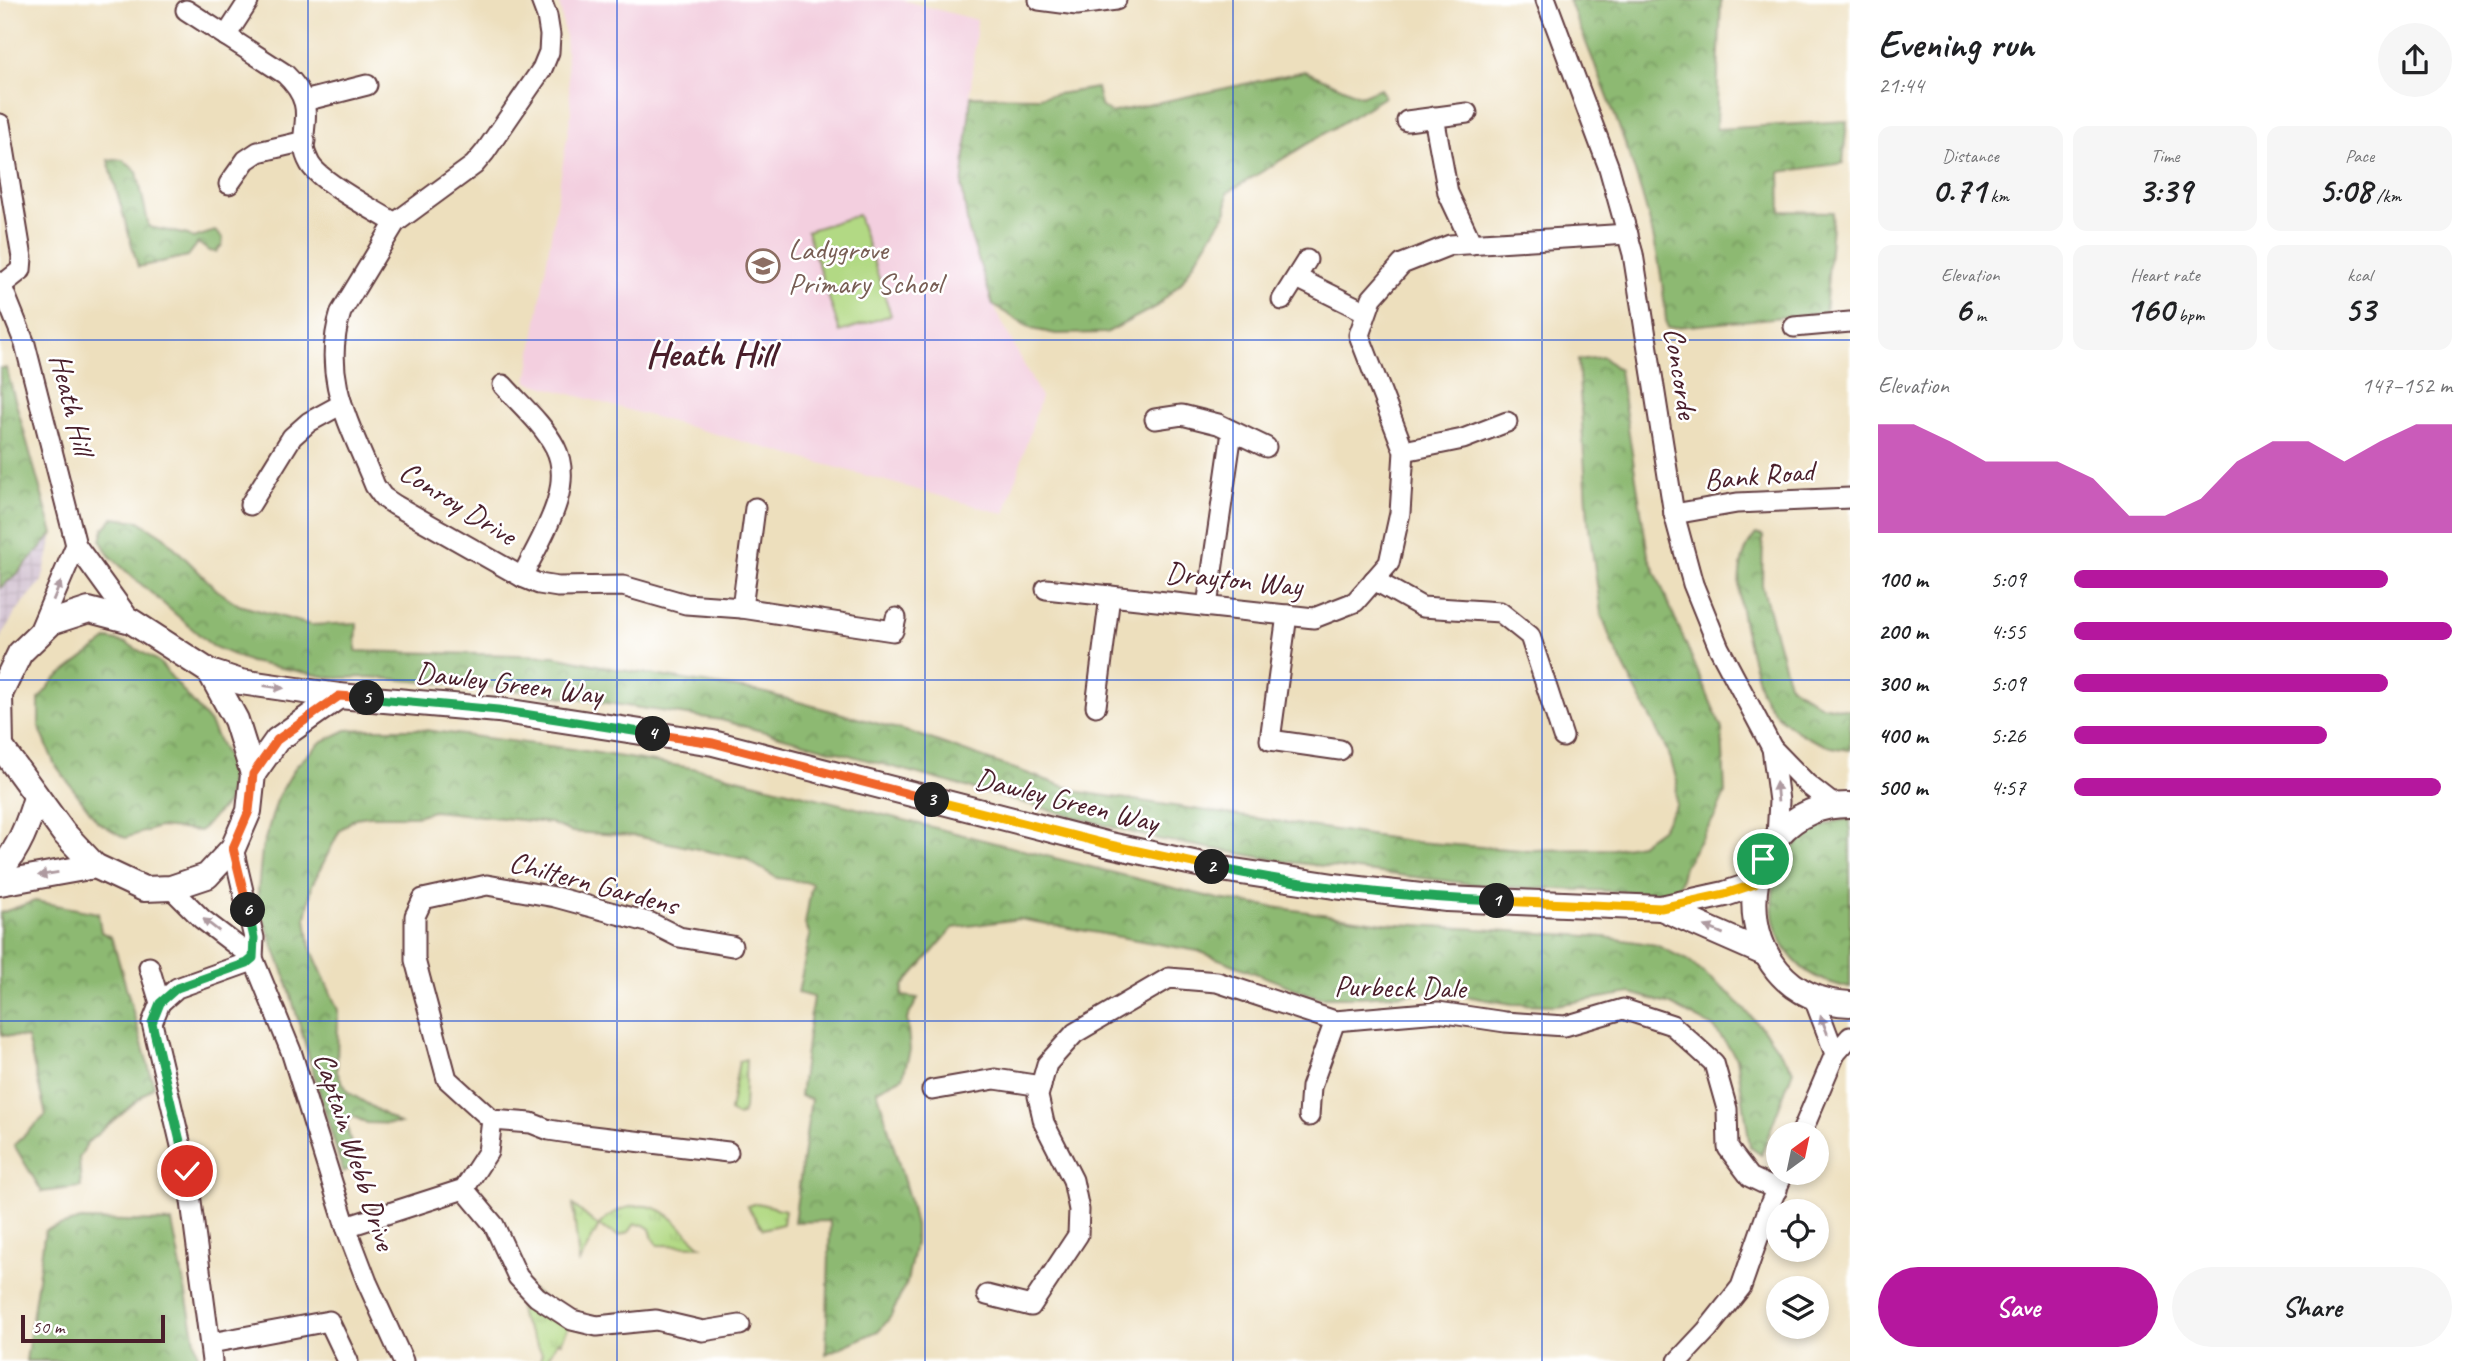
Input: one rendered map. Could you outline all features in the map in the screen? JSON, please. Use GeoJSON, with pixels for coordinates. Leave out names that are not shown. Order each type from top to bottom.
{"type":"FeatureCollection","features":[{"type":"Feature","properties":{"kind":"main road"},"geometry":{"type":"LineString","coordinates":[[89,611],[131,621],[210,672],[236,720],[253,774],[249,811],[233,848],[207,876],[172,888],[144,889],[95,866],[62,832],[36,797],[1,747],[0,694],[20,653],[37,636],[52,622],[89,611]]}},
{"type":"Feature","properties":{"kind":"main road","name":"Dawley Green Way"},"geometry":{"type":"LineString","coordinates":[[210,672],[241,682],[339,696],[498,710],[713,743],[1110,845],[1221,869],[1334,886],[1447,899],[1661,908],[1725,894],[1755,884]]}},
{"type":"Feature","properties":{"kind":"main road"},"geometry":{"type":"LineString","coordinates":[[253,774],[277,740],[339,696]]}},
{"type":"Feature","properties":{"kind":"main road"},"geometry":{"type":"LineString","coordinates":[[0,871],[29,824],[36,797]]}},
{"type":"Feature","properties":{"kind":"main road"},"geometry":{"type":"LineString","coordinates":[[1842,805],[1822,807],[1806,815],[1777,837],[1763,859],[1755,884],[1757,925],[1771,964],[1788,983],[1834,1003],[1850,1004]]}},
{"type":"Feature","properties":{"kind":"main road"},"geometry":{"type":"LineString","coordinates":[[0,883],[95,866]]}},
{"type":"Feature","properties":{"kind":"main road","name":"Dawley Green Way"},"geometry":{"type":"LineString","coordinates":[[1661,908],[1766,954]]}},
{"type":"Feature","properties":{"kind":"street","name":"Conroy Drive"},"geometry":{"type":"LineString","coordinates":[[541,0],[550,35],[549,51],[542,69],[474,165],[395,223],[348,297],[336,328],[333,374],[342,404],[375,486],[383,497],[522,577],[539,584],[558,587],[623,586],[686,604],[742,608],[893,631],[896,618]]}},
{"type":"Feature","properties":{"kind":"street"},"geometry":{"type":"LineString","coordinates":[[1039,0],[1077,5],[1116,0]]}},
{"type":"Feature","properties":{"kind":"street","name":"Concorde"},"geometry":{"type":"LineString","coordinates":[[1546,0],[1609,168],[1628,234],[1674,514],[1693,584],[1719,648],[1772,748],[1807,785],[1842,805]]}},
{"type":"Feature","properties":{"kind":"street"},"geometry":{"type":"LineString","coordinates":[[226,36],[248,2]]}},
{"type":"Feature","properties":{"kind":"street"},"geometry":{"type":"LineString","coordinates":[[186,10],[285,74],[301,91],[306,110],[305,152],[316,173],[395,223]]}},
{"type":"Feature","properties":{"kind":"street"},"geometry":{"type":"LineString","coordinates":[[304,101],[367,85]]}},
{"type":"Feature","properties":{"kind":"street"},"geometry":{"type":"LineString","coordinates":[[1407,121],[1467,113]]}},
{"type":"Feature","properties":{"kind":"street"},"geometry":{"type":"LineString","coordinates":[[1434,117],[1448,193],[1472,244]]}},
{"type":"Feature","properties":{"kind":"street"},"geometry":{"type":"LineString","coordinates":[[0,124],[22,258],[21,270],[1,283]]}},
{"type":"Feature","properties":{"kind":"street"},"geometry":{"type":"LineString","coordinates":[[229,184],[251,155],[305,141]]}},
{"type":"Feature","properties":{"kind":"street","name":"Drayton Way"},"geometry":{"type":"LineString","coordinates":[[1046,589],[1314,618],[1355,602],[1390,563],[1400,513],[1404,451],[1359,335],[1372,298],[1402,264],[1450,245],[1628,234]]}},
{"type":"Feature","properties":{"kind":"street"},"geometry":{"type":"LineString","coordinates":[[1282,300],[1302,269],[1366,312]]}},
{"type":"Feature","properties":{"kind":"street","name":"Heath Hill"},"geometry":{"type":"LineString","coordinates":[[1,283],[26,344],[76,545],[131,621]]}},
{"type":"Feature","properties":{"kind":"street"},"geometry":{"type":"LineString","coordinates":[[1794,327],[1850,322]]}},
{"type":"Feature","properties":{"kind":"street"},"geometry":{"type":"LineString","coordinates":[[503,385],[554,446],[562,475],[562,489],[557,503],[522,577]]}},
{"type":"Feature","properties":{"kind":"street"},"geometry":{"type":"LineString","coordinates":[[250,505],[292,437],[309,422],[342,404]]}},
{"type":"Feature","properties":{"kind":"street"},"geometry":{"type":"LineString","coordinates":[[1155,419],[1182,415],[1218,424],[1266,447]]}},
{"type":"Feature","properties":{"kind":"street"},"geometry":{"type":"LineString","coordinates":[[1404,451],[1464,439],[1507,422]]}},
{"type":"Feature","properties":{"kind":"street"},"geometry":{"type":"LineString","coordinates":[[1207,606],[1232,432]]}},
{"type":"Feature","properties":{"kind":"street","name":"Bank Road"},"geometry":{"type":"LineString","coordinates":[[1674,514],[1737,503],[1850,498]]}},
{"type":"Feature","properties":{"kind":"street"},"geometry":{"type":"LineString","coordinates":[[742,608],[755,508]]}},
{"type":"Feature","properties":{"kind":"street"},"geometry":{"type":"LineString","coordinates":[[37,636],[76,545]]}},
{"type":"Feature","properties":{"kind":"street"},"geometry":{"type":"LineString","coordinates":[[1374,580],[1422,607],[1500,612],[1531,636],[1563,737]]}},
{"type":"Feature","properties":{"kind":"street"},"geometry":{"type":"LineString","coordinates":[[1096,706],[1110,596]]}},
{"type":"Feature","properties":{"kind":"street"},"geometry":{"type":"LineString","coordinates":[[1287,615],[1270,740],[1340,750]]}},
{"type":"Feature","properties":{"kind":"street","name":"Concorde"},"geometry":{"type":"LineString","coordinates":[[1772,748],[1779,801],[1777,837]]}},
{"type":"Feature","properties":{"kind":"street","name":"Captain Webb Drive"},"geometry":{"type":"LineString","coordinates":[[233,848],[254,938],[253,958],[291,1051],[346,1227],[367,1282],[403,1361]]}},
{"type":"Feature","properties":{"kind":"street","name":"Chiltern Gardens"},"geometry":{"type":"LineString","coordinates":[[492,1120],[447,1079],[415,960],[415,916],[423,899],[487,885],[555,897],[651,923],[680,937],[732,946]]}},
{"type":"Feature","properties":{"kind":"street"},"geometry":{"type":"LineString","coordinates":[[172,888],[202,919],[253,958],[247,963],[177,988],[160,1003],[152,1023],[187,1171],[212,1352],[329,1321],[348,1361]]}},
{"type":"Feature","properties":{"kind":"street"},"geometry":{"type":"LineString","coordinates":[[149,967],[160,1003]]}},
{"type":"Feature","properties":{"kind":"street","name":"Purbeck Dale"},"geometry":{"type":"LineString","coordinates":[[987,1295],[1031,1306],[1078,1235],[1079,1210],[1073,1180],[1044,1123],[1038,1096],[1047,1064],[1075,1032],[1169,978],[1217,982],[1335,1021],[1438,1012],[1505,1022],[1565,1026],[1623,1009],[1672,1025],[1714,1063],[1727,1109],[1728,1148],[1750,1177],[1766,1179]]}},
{"type":"Feature","properties":{"kind":"street"},"geometry":{"type":"LineString","coordinates":[[1814,996],[1835,1054]]}},
{"type":"Feature","properties":{"kind":"street"},"geometry":{"type":"LineString","coordinates":[[1309,1116],[1311,1087],[1335,1021]]}},
{"type":"Feature","properties":{"kind":"street"},"geometry":{"type":"LineString","coordinates":[[1806,1122],[1835,1054],[1850,1037]]}},
{"type":"Feature","properties":{"kind":"street"},"geometry":{"type":"LineString","coordinates":[[932,1090],[995,1079],[1041,1086]]}},
{"type":"Feature","properties":{"kind":"street"},"geometry":{"type":"LineString","coordinates":[[346,1227],[464,1189],[488,1152],[492,1120],[531,1123],[549,1130],[575,1134],[728,1152]]}},
{"type":"Feature","properties":{"kind":"street"},"geometry":{"type":"LineString","coordinates":[[1678,1361],[1741,1287],[1779,1185]]}},
{"type":"Feature","properties":{"kind":"street"},"geometry":{"type":"LineString","coordinates":[[464,1189],[494,1225],[518,1277],[537,1297],[572,1320],[597,1326],[656,1320],[704,1331],[740,1325]]}},
{"type":"Feature","properties":{"kind":"shaded area","name":"Ladygrove Primary School"},"geometry":{"type":"Polygon","coordinates":[[[559,0],[902,0],[977,20],[962,187],[993,305],[1041,397],[1005,514],[527,382],[571,113],[559,0]]]}},
{"type":"Feature","properties":{"kind":"shaded area"},"geometry":{"type":"Polygon","coordinates":[[[53,534],[42,581],[15,613],[0,640],[0,588],[17,574],[53,534]]]}},
{"type":"Feature","properties":{"kind":"green space"},"geometry":{"type":"Polygon","coordinates":[[[1569,0],[1721,0],[1716,129],[1847,121],[1843,163],[1780,172],[1781,211],[1833,212],[1825,313],[1667,328],[1660,267],[1642,193],[1620,128],[1569,0]]]}},
{"type":"Feature","properties":{"kind":"green space"},"geometry":{"type":"Polygon","coordinates":[[[1305,71],[1361,96],[1380,88],[1384,97],[1227,193],[1227,211],[1181,283],[1157,306],[1106,333],[1056,334],[1032,329],[993,305],[968,228],[962,187],[971,96],[1038,97],[1097,88],[1101,106],[1110,113],[1305,71]]]}},
{"type":"Feature","properties":{"kind":"green space"},"geometry":{"type":"Polygon","coordinates":[[[108,160],[123,160],[137,172],[149,227],[193,238],[215,231],[223,238],[222,245],[216,252],[209,251],[198,243],[188,256],[138,267],[108,160]]]}},
{"type":"Feature","properties":{"kind":"green space"},"geometry":{"type":"Polygon","coordinates":[[[858,215],[891,315],[840,332],[807,231],[858,215]]]}},
{"type":"Feature","properties":{"kind":"green space"},"geometry":{"type":"Polygon","coordinates":[[[1603,357],[1619,370],[1648,555],[1722,729],[1725,793],[1715,816],[1684,866],[1679,887],[1666,893],[1497,887],[1282,861],[1152,838],[721,720],[525,691],[369,677],[333,678],[250,662],[212,646],[109,555],[101,541],[104,528],[113,518],[139,521],[164,537],[217,590],[239,605],[311,625],[357,623],[356,651],[555,656],[616,669],[762,692],[916,734],[1080,792],[1416,842],[1521,850],[1613,849],[1640,844],[1661,829],[1676,806],[1677,781],[1669,754],[1613,645],[1601,614],[1588,520],[1578,360],[1603,357]]]}},
{"type":"Feature","properties":{"kind":"green space"},"geometry":{"type":"Polygon","coordinates":[[[0,368],[6,368],[53,534],[17,574],[0,588],[0,368]]]}},
{"type":"Feature","properties":{"kind":"green space"},"geometry":{"type":"Polygon","coordinates":[[[1756,534],[1763,536],[1762,585],[1789,684],[1820,705],[1850,710],[1850,750],[1824,744],[1798,732],[1776,714],[1761,692],[1745,633],[1739,590],[1740,569],[1746,550],[1756,534]]]}},
{"type":"Feature","properties":{"kind":"green space"},"geometry":{"type":"Polygon","coordinates":[[[108,639],[126,643],[159,662],[210,723],[232,768],[227,803],[200,831],[159,827],[125,838],[98,822],[54,763],[39,726],[39,699],[54,680],[108,639]]]}},
{"type":"Feature","properties":{"kind":"green space"},"geometry":{"type":"Polygon","coordinates":[[[417,729],[705,770],[1218,899],[1384,923],[1604,937],[1656,945],[1687,960],[1731,995],[1768,1035],[1793,1070],[1773,1122],[1766,1122],[1766,1142],[1761,1155],[1750,1147],[1737,1058],[1713,1027],[1671,1005],[1631,993],[1556,1005],[1512,1004],[1441,992],[1317,997],[1198,951],[1019,919],[953,928],[903,986],[902,996],[918,998],[907,1019],[910,1050],[903,1077],[877,1090],[915,1226],[915,1243],[907,1282],[891,1316],[880,1330],[826,1354],[830,1221],[794,1222],[811,1099],[800,1096],[813,997],[798,993],[810,935],[805,924],[812,883],[777,878],[745,859],[636,836],[571,832],[550,823],[433,811],[416,816],[355,818],[340,830],[312,885],[306,918],[310,946],[338,1010],[337,1072],[348,1092],[400,1124],[367,1123],[352,1116],[346,1123],[356,1165],[343,1172],[286,979],[257,902],[262,849],[278,797],[296,766],[321,742],[346,730],[417,729]]]}},
{"type":"Feature","properties":{"kind":"green space"},"geometry":{"type":"Polygon","coordinates":[[[1850,819],[1849,988],[1815,976],[1797,963],[1782,942],[1774,920],[1773,896],[1778,874],[1789,854],[1805,837],[1825,825],[1850,819]]]}},
{"type":"Feature","properties":{"kind":"green space"},"geometry":{"type":"Polygon","coordinates":[[[35,901],[98,913],[101,932],[111,937],[117,955],[154,1086],[88,1142],[79,1158],[81,1187],[42,1192],[14,1145],[46,1115],[27,1038],[2,1035],[0,1022],[0,913],[35,901]]]}},
{"type":"Feature","properties":{"kind":"green space"},"geometry":{"type":"Polygon","coordinates":[[[746,1059],[744,1109],[741,1115],[736,1116],[730,1111],[739,1061],[746,1059]]]}},
{"type":"Feature","properties":{"kind":"green space"},"geometry":{"type":"Polygon","coordinates":[[[757,1203],[785,1210],[783,1224],[763,1229],[747,1206],[757,1203]]]}},
{"type":"Feature","properties":{"kind":"green space"},"geometry":{"type":"Polygon","coordinates":[[[573,1205],[598,1226],[622,1209],[650,1207],[672,1218],[701,1246],[658,1245],[650,1229],[644,1225],[635,1224],[629,1232],[619,1236],[599,1226],[579,1263],[573,1205]]]}},
{"type":"Feature","properties":{"kind":"green space"},"geometry":{"type":"Polygon","coordinates":[[[81,1220],[172,1222],[199,1361],[26,1361],[45,1230],[81,1220]]]}},
{"type":"Feature","properties":{"kind":"green space"},"geometry":{"type":"Polygon","coordinates":[[[523,1283],[572,1320],[561,1342],[558,1341],[546,1361],[540,1360],[542,1353],[521,1318],[515,1290],[523,1283]]]}},
{"type":"Feature","properties":{"kind":"place","name":"Ladygrove Primary School"},"geometry":{"type":"Point","coordinates":[763,266]}},
{"type":"Feature","properties":{"kind":"district","name":"Heath Hill"},"geometry":{"type":"Point","coordinates":[710,353]}},
{"type":"Feature","properties":{"kind":"route"},"geometry":{"type":"LineString","coordinates":[[187,1171],[152,1023],[160,1003],[177,988],[247,963],[253,958],[254,938],[233,848],[249,811],[253,774],[277,740],[339,696],[498,710],[713,743],[1110,845],[1221,869],[1447,899],[1661,908],[1725,894],[1755,884],[1763,859]]}}]}
